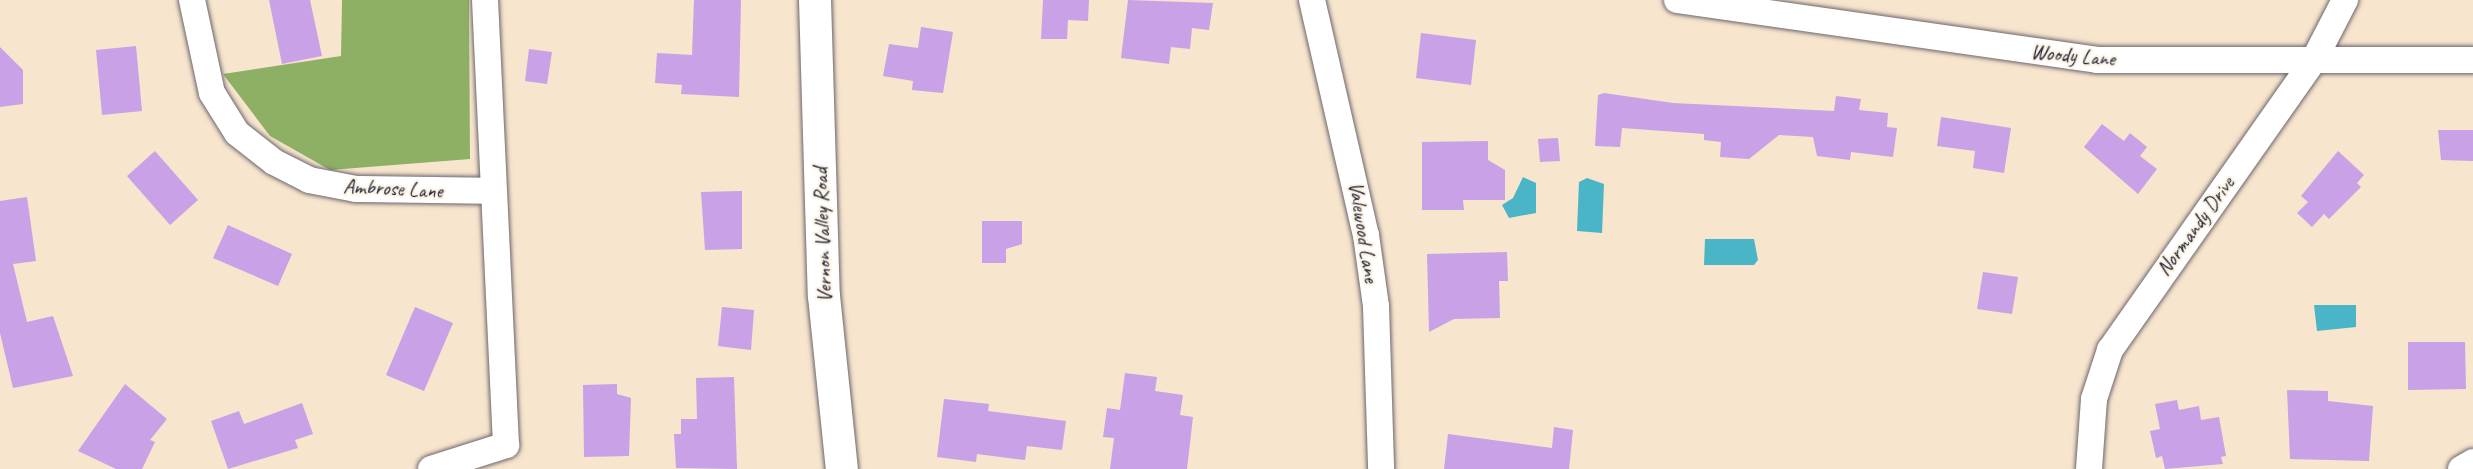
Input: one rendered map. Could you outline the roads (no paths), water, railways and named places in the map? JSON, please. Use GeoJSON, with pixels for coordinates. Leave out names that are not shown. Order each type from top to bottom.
{"type":"FeatureCollection","features":[{"type":"Feature","properties":{"kind":"main road","name":"Vernon Valley Road"},"geometry":{"type":"LineString","coordinates":[[815,0],[824,296],[842,469]]}},
{"type":"Feature","properties":{"kind":"street","name":"Ambrose Lane"},"geometry":{"type":"LineString","coordinates":[[192,0],[212,93],[237,133],[274,162],[309,180],[356,189],[491,191]]}},
{"type":"Feature","properties":{"kind":"street"},"geometry":{"type":"LineString","coordinates":[[431,469],[506,444],[491,191],[485,0]]}},
{"type":"Feature","properties":{"kind":"street","name":"Valewood Lane"},"geometry":{"type":"LineString","coordinates":[[1312,0],[1366,235],[1376,306],[1381,469]]}},
{"type":"Feature","properties":{"kind":"street","name":"Woody Lane"},"geometry":{"type":"LineString","coordinates":[[1677,0],[1820,10],[2097,60],[2473,60]]}},
{"type":"Feature","properties":{"kind":"street","name":"Normandy Drive"},"geometry":{"type":"LineString","coordinates":[[2090,469],[2094,399],[2110,350],[2314,60],[2345,0]]}},
{"type":"Feature","properties":{"kind":"street"},"geometry":{"type":"LineString","coordinates":[[2461,469],[2473,462]]}},
{"type":"Feature","properties":{"kind":"water"},"geometry":{"type":"Polygon","coordinates":[[[1523,177],[1536,183],[1536,213],[1509,218],[1502,205],[1513,198],[1523,177]]]}},
{"type":"Feature","properties":{"kind":"water"},"geometry":{"type":"Polygon","coordinates":[[[1587,178],[1604,184],[1602,233],[1577,231],[1579,182],[1587,178]]]}},
{"type":"Feature","properties":{"kind":"water"},"geometry":{"type":"Polygon","coordinates":[[[1705,239],[1754,239],[1758,260],[1754,265],[1704,265],[1705,239]]]}},
{"type":"Feature","properties":{"kind":"water"},"geometry":{"type":"Polygon","coordinates":[[[2314,305],[2356,305],[2356,327],[2317,331],[2314,305]]]}}]}
